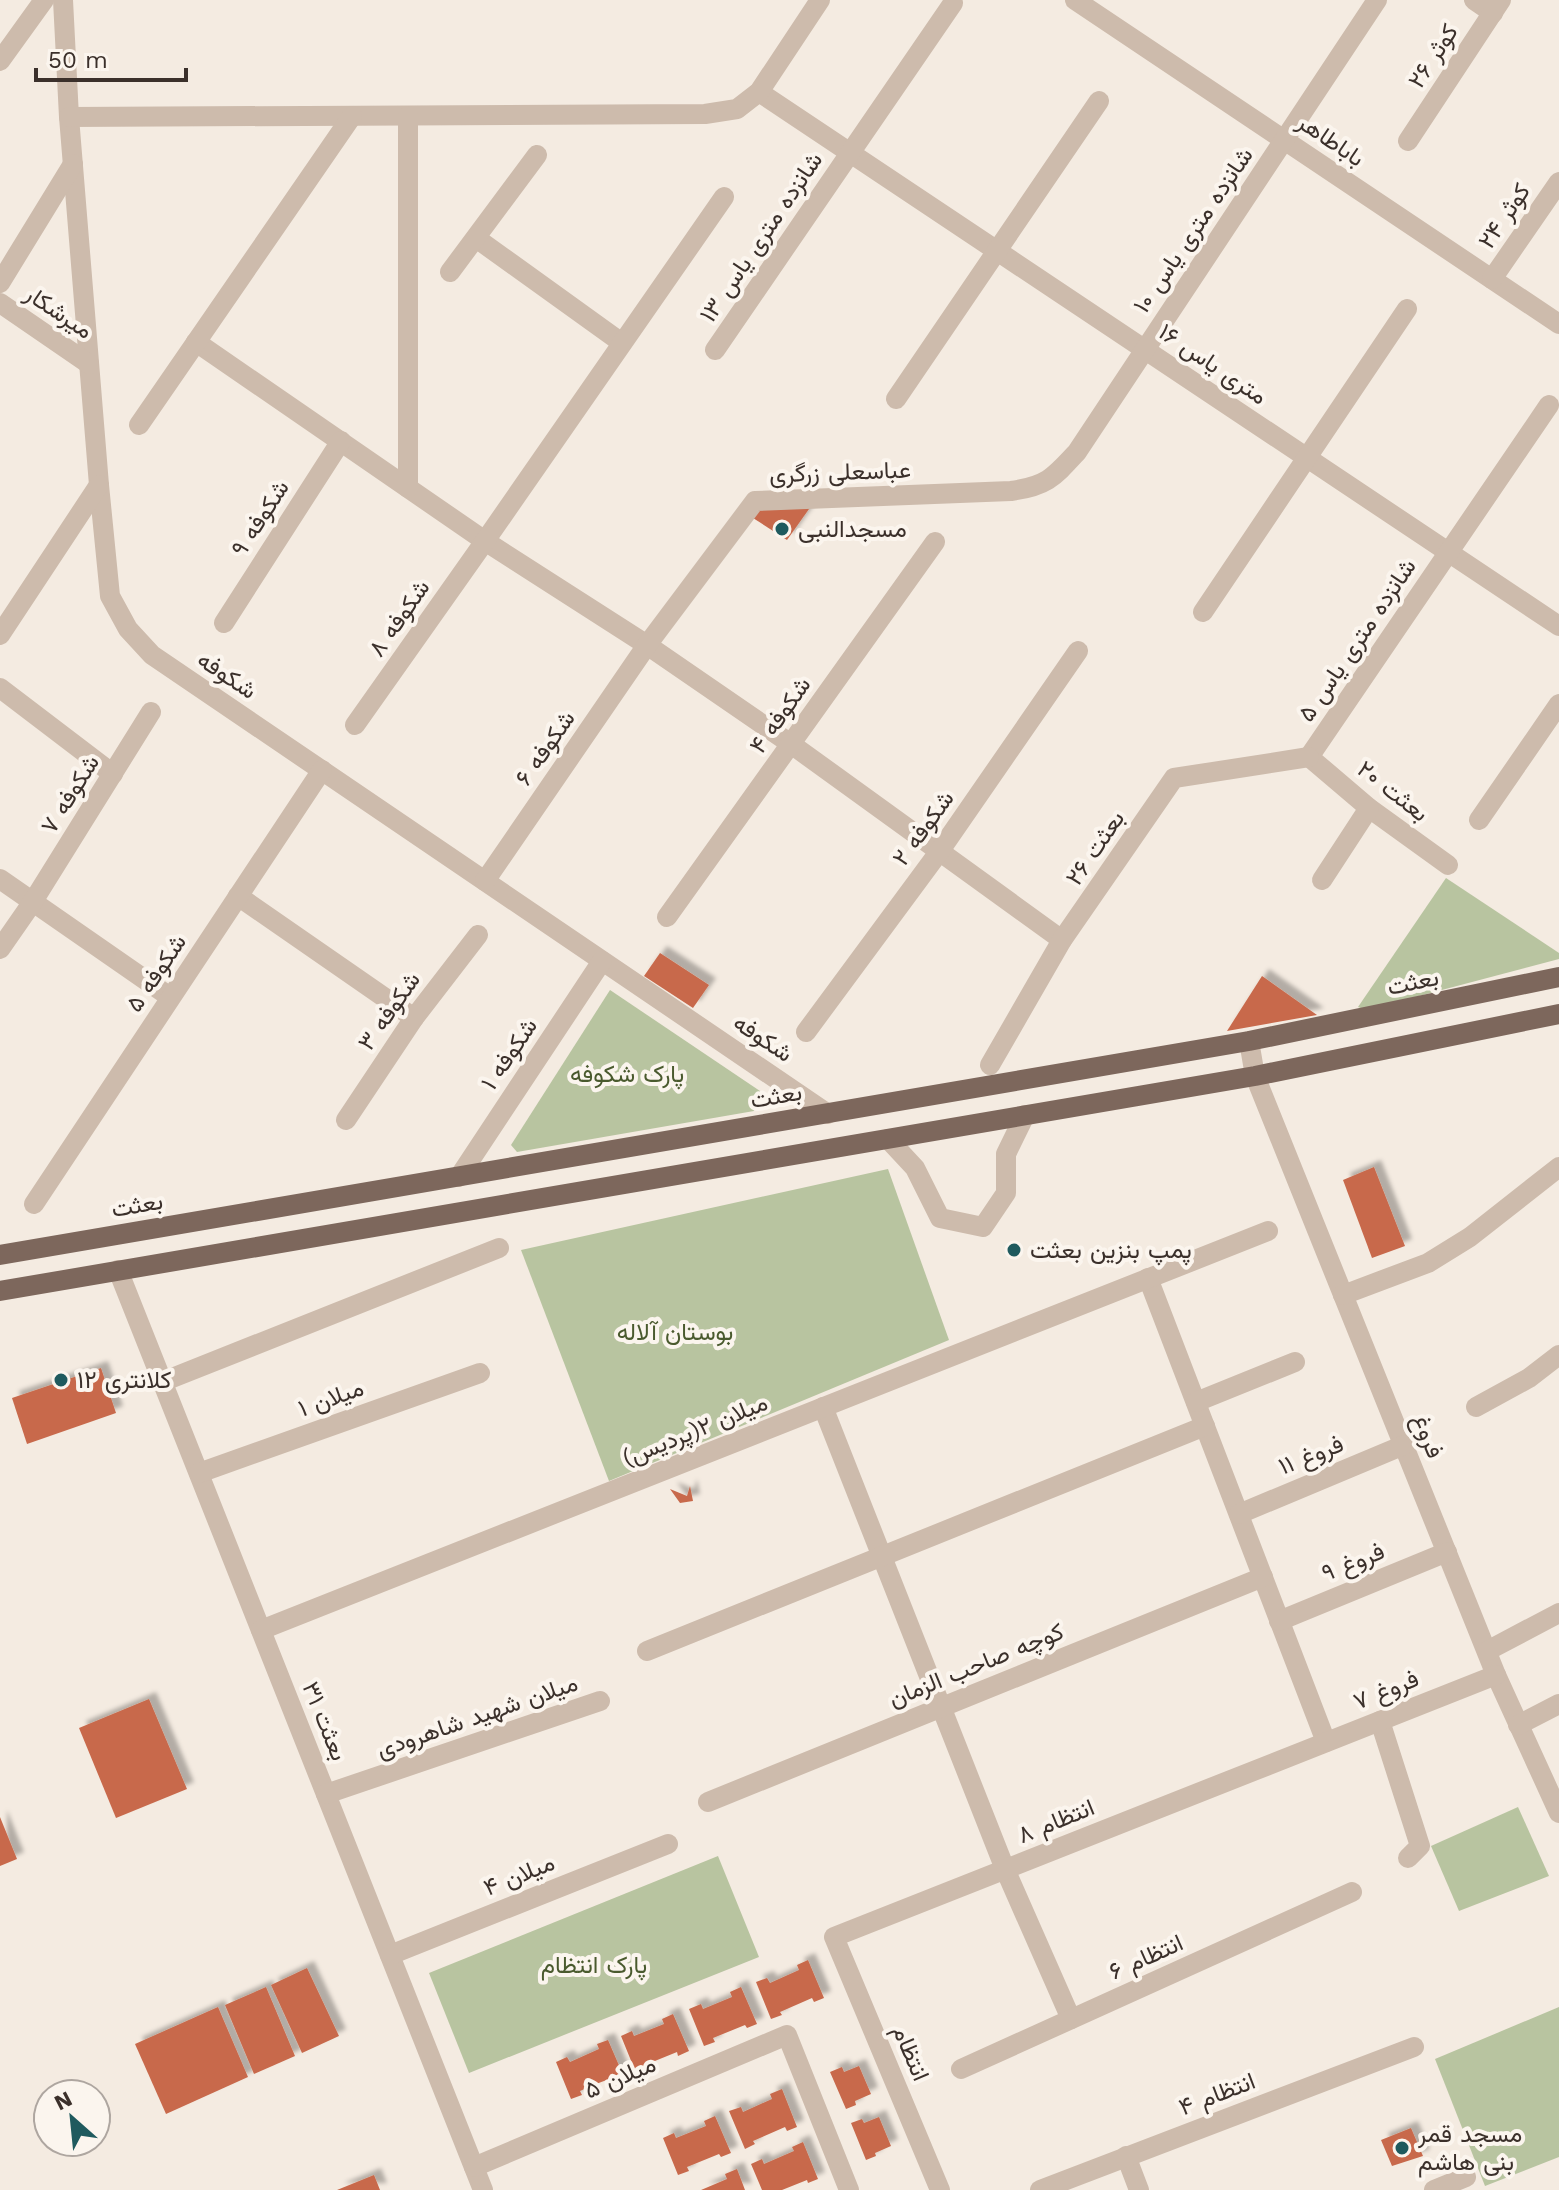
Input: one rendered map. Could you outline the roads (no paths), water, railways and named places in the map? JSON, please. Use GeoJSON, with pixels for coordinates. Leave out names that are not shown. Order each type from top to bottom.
{"type":"FeatureCollection","features":[{"type":"Feature","properties":{"kind":"main road","name":"بعثت"},"geometry":{"type":"LineString","coordinates":[[0,1255],[1249,1041],[1559,977]]}},
{"type":"Feature","properties":{"kind":"main road"},"geometry":{"type":"LineString","coordinates":[[0,1291],[1255,1076],[1559,1014]]}},
{"type":"Feature","properties":{"kind":"main road"},"geometry":{"type":"LineString","coordinates":[[116,1235],[118,1270]]}},
{"type":"Feature","properties":{"kind":"street"},"geometry":{"type":"LineString","coordinates":[[0,61],[44,0]]}},
{"type":"Feature","properties":{"kind":"street","name":"شکوفه"},"geometry":{"type":"LineString","coordinates":[[63,0],[69,117],[110,596],[128,629],[152,655],[828,1114]]}},
{"type":"Feature","properties":{"kind":"street"},"geometry":{"type":"LineString","coordinates":[[69,117],[705,114],[737,109],[759,92],[820,0]]}},
{"type":"Feature","properties":{"kind":"street","name":"باباطاهر"},"geometry":{"type":"LineString","coordinates":[[1075,0],[1559,324]]}},
{"type":"Feature","properties":{"kind":"street"},"geometry":{"type":"LineString","coordinates":[[1284,140],[1377,0]]}},
{"type":"Feature","properties":{"kind":"street"},"geometry":{"type":"LineString","coordinates":[[1474,0],[1497,6]]}},
{"type":"Feature","properties":{"kind":"street","name":"شانزده متری یاس ۱۳"},"geometry":{"type":"LineString","coordinates":[[715,350],[953,3]]}},
{"type":"Feature","properties":{"kind":"street","name":"کوثر ۲۶"},"geometry":{"type":"LineString","coordinates":[[1408,141],[1497,6]]}},
{"type":"Feature","properties":{"kind":"street","name":"۱۶ متری یاس"},"geometry":{"type":"LineString","coordinates":[[759,92],[1559,626]]}},
{"type":"Feature","properties":{"kind":"street"},"geometry":{"type":"LineString","coordinates":[[896,399],[1099,101]]}},
{"type":"Feature","properties":{"kind":"street"},"geometry":{"type":"LineString","coordinates":[[139,425],[352,116]]}},
{"type":"Feature","properties":{"kind":"street"},"geometry":{"type":"LineString","coordinates":[[408,116],[408,488]]}},
{"type":"Feature","properties":{"kind":"street","name":"شانزده متری یاس ۱۰"},"geometry":{"type":"LineString","coordinates":[[1011,491],[1035,488],[1056,476],[1077,452],[1284,140]]}},
{"type":"Feature","properties":{"kind":"street"},"geometry":{"type":"LineString","coordinates":[[450,272],[537,155]]}},
{"type":"Feature","properties":{"kind":"street"},"geometry":{"type":"LineString","coordinates":[[0,283],[73,164]]}},
{"type":"Feature","properties":{"kind":"street","name":"کوثر ۲۴"},"geometry":{"type":"LineString","coordinates":[[1492,279],[1559,182]]}},
{"type":"Feature","properties":{"kind":"street","name":"شکوفه ۸"},"geometry":{"type":"LineString","coordinates":[[355,725],[724,197]]}},
{"type":"Feature","properties":{"kind":"street"},"geometry":{"type":"LineString","coordinates":[[476,238],[622,343]]}},
{"type":"Feature","properties":{"kind":"street","name":"میرشکار"},"geometry":{"type":"LineString","coordinates":[[0,303],[89,364]]}},
{"type":"Feature","properties":{"kind":"street"},"geometry":{"type":"LineString","coordinates":[[1203,612],[1407,309]]}},
{"type":"Feature","properties":{"kind":"street"},"geometry":{"type":"LineString","coordinates":[[196,342],[485,541],[647,645],[791,744],[1062,940]]}},
{"type":"Feature","properties":{"kind":"street","name":"شانزده متری یاس ۵"},"geometry":{"type":"LineString","coordinates":[[1309,757],[1549,405]]}},
{"type":"Feature","properties":{"kind":"street","name":"شکوفه ۹"},"geometry":{"type":"LineString","coordinates":[[224,623],[341,441]]}},
{"type":"Feature","properties":{"kind":"street"},"geometry":{"type":"LineString","coordinates":[[0,635],[99,485]]}},
{"type":"Feature","properties":{"kind":"street","name":"عباسعلی زرگری"},"geometry":{"type":"LineString","coordinates":[[647,645],[755,501],[1011,491]]}},
{"type":"Feature","properties":{"kind":"street","name":"شکوفه ۴"},"geometry":{"type":"LineString","coordinates":[[667,917],[935,542]]}},
{"type":"Feature","properties":{"kind":"street","name":"شکوفه ۶"},"geometry":{"type":"LineString","coordinates":[[485,881],[647,645]]}},
{"type":"Feature","properties":{"kind":"street","name":"شکوفه ۲"},"geometry":{"type":"LineString","coordinates":[[806,1032],[939,852],[1078,651]]}},
{"type":"Feature","properties":{"kind":"street"},"geometry":{"type":"LineString","coordinates":[[0,688],[113,774]]}},
{"type":"Feature","properties":{"kind":"street"},"geometry":{"type":"LineString","coordinates":[[1479,820],[1559,704]]}},
{"type":"Feature","properties":{"kind":"street","name":"شکوفه ۷"},"geometry":{"type":"LineString","coordinates":[[0,949],[151,712]]}},
{"type":"Feature","properties":{"kind":"street","name":"بعثت ۲۰"},"geometry":{"type":"LineString","coordinates":[[1309,757],[1369,808],[1448,865]]}},
{"type":"Feature","properties":{"kind":"street","name":"بعثت ۲۶"},"geometry":{"type":"LineString","coordinates":[[990,1065],[1062,940],[1174,778],[1309,757]]}},
{"type":"Feature","properties":{"kind":"street","name":"شکوفه ۵"},"geometry":{"type":"LineString","coordinates":[[34,1204],[322,770]]}},
{"type":"Feature","properties":{"kind":"street"},"geometry":{"type":"LineString","coordinates":[[1322,880],[1369,808]]}},
{"type":"Feature","properties":{"kind":"street"},"geometry":{"type":"LineString","coordinates":[[0,879],[170,997]]}},
{"type":"Feature","properties":{"kind":"street"},"geometry":{"type":"LineString","coordinates":[[238,896],[414,1018]]}},
{"type":"Feature","properties":{"kind":"street","name":"شکوفه ۳"},"geometry":{"type":"LineString","coordinates":[[346,1120],[414,1018],[478,935]]}},
{"type":"Feature","properties":{"kind":"street","name":"شکوفه ۱"},"geometry":{"type":"LineString","coordinates":[[459,1177],[602,961]]}},
{"type":"Feature","properties":{"kind":"street","name":"فروغ"},"geometry":{"type":"LineString","coordinates":[[1249,1041],[1255,1076],[1496,1675],[1559,1813]]}},
{"type":"Feature","properties":{"kind":"street"},"geometry":{"type":"LineString","coordinates":[[888,1139],[915,1168],[940,1218],[983,1227],[1006,1193],[1006,1154],[1025,1115]]}},
{"type":"Feature","properties":{"kind":"street"},"geometry":{"type":"LineString","coordinates":[[1343,1295],[1428,1263],[1470,1237],[1559,1167]]}},
{"type":"Feature","properties":{"kind":"street","name":"میلان ۲(پردیس)"},"geometry":{"type":"LineString","coordinates":[[261,1630],[1268,1231]]}},
{"type":"Feature","properties":{"kind":"street"},"geometry":{"type":"LineString","coordinates":[[162,1382],[499,1248]]}},
{"type":"Feature","properties":{"kind":"street","name":"بعثت ۳۱"},"geometry":{"type":"LineString","coordinates":[[118,1270],[483,2190]]}},
{"type":"Feature","properties":{"kind":"street"},"geometry":{"type":"LineString","coordinates":[[1148,1278],[1326,1742]]}},
{"type":"Feature","properties":{"kind":"street"},"geometry":{"type":"LineString","coordinates":[[1476,1407],[1529,1378],[1559,1355]]}},
{"type":"Feature","properties":{"kind":"street"},"geometry":{"type":"LineString","coordinates":[[1196,1402],[1295,1362]]}},
{"type":"Feature","properties":{"kind":"street","name":"میلان ۱"},"geometry":{"type":"LineString","coordinates":[[199,1473],[480,1373]]}},
{"type":"Feature","properties":{"kind":"street"},"geometry":{"type":"LineString","coordinates":[[823,1407],[1005,1869],[1071,2019]]}},
{"type":"Feature","properties":{"kind":"street"},"geometry":{"type":"LineString","coordinates":[[647,1651],[1205,1426]]}},
{"type":"Feature","properties":{"kind":"street","name":"فروغ ۱۱"},"geometry":{"type":"LineString","coordinates":[[1239,1514],[1404,1445]]}},
{"type":"Feature","properties":{"kind":"street","name":"فروغ ۹"},"geometry":{"type":"LineString","coordinates":[[1279,1621],[1447,1552]]}},
{"type":"Feature","properties":{"kind":"street","name":"کوچه صاحب الزمان"},"geometry":{"type":"LineString","coordinates":[[708,1802],[1263,1577]]}},
{"type":"Feature","properties":{"kind":"street"},"geometry":{"type":"LineString","coordinates":[[1487,1651],[1559,1613]]}},
{"type":"Feature","properties":{"kind":"street","name":"فروغ ۷"},"geometry":{"type":"LineString","coordinates":[[1297,1754],[1496,1675]]}},
{"type":"Feature","properties":{"kind":"street","name":"میلان شهید شاهرودی"},"geometry":{"type":"LineString","coordinates":[[326,1794],[600,1701]]}},
{"type":"Feature","properties":{"kind":"street"},"geometry":{"type":"LineString","coordinates":[[1518,1725],[1559,1704]]}},
{"type":"Feature","properties":{"kind":"street"},"geometry":{"type":"LineString","coordinates":[[1380,1721],[1420,1846],[1408,1858]]}},
{"type":"Feature","properties":{"kind":"street","name":"انتظام ۸"},"geometry":{"type":"LineString","coordinates":[[834,1937],[1297,1754]]}},
{"type":"Feature","properties":{"kind":"street","name":"میلان ۴"},"geometry":{"type":"LineString","coordinates":[[390,1955],[668,1844]]}},
{"type":"Feature","properties":{"kind":"street","name":"انتظام ۶"},"geometry":{"type":"LineString","coordinates":[[961,2069],[1352,1892]]}},
{"type":"Feature","properties":{"kind":"street","name":"انتظام"},"geometry":{"type":"LineString","coordinates":[[834,1937],[940,2190]]}},
{"type":"Feature","properties":{"kind":"street","name":"میلان ۵"},"geometry":{"type":"LineString","coordinates":[[474,2167],[787,2035],[849,2190]]}},
{"type":"Feature","properties":{"kind":"street","name":"انتظام ۴"},"geometry":{"type":"LineString","coordinates":[[1040,2190],[1414,2047]]}},
{"type":"Feature","properties":{"kind":"street"},"geometry":{"type":"LineString","coordinates":[[1126,2156],[1139,2190]]}},
{"type":"Feature","properties":{"kind":"street"},"geometry":{"type":"LineString","coordinates":[[1434,2190],[1466,2177]]}},
{"type":"Feature","properties":{"kind":"place","name":"مسجدالنبی"},"geometry":{"type":"Point","coordinates":[782,529]}},
{"type":"Feature","properties":{"kind":"place","name":"پمپ بنزین بعثت"},"geometry":{"type":"Point","coordinates":[1014,1250]}},
{"type":"Feature","properties":{"kind":"place","name":"کلانتری ۱۲"},"geometry":{"type":"Point","coordinates":[61,1380]}},
{"type":"Feature","properties":{"kind":"place","name":"مسجد قمر بنی هاشم"},"geometry":{"type":"Point","coordinates":[1402,2148]}},
{"type":"Feature","properties":{"kind":"park label","name":"پارک شکوفه"},"geometry":{"type":"Point","coordinates":[627,1074]}},
{"type":"Feature","properties":{"kind":"park label","name":"بوستان آلاله"},"geometry":{"type":"Point","coordinates":[675,1332]}},
{"type":"Feature","properties":{"kind":"park label","name":"پارک انتظام"},"geometry":{"type":"Point","coordinates":[594,1965]}}]}
